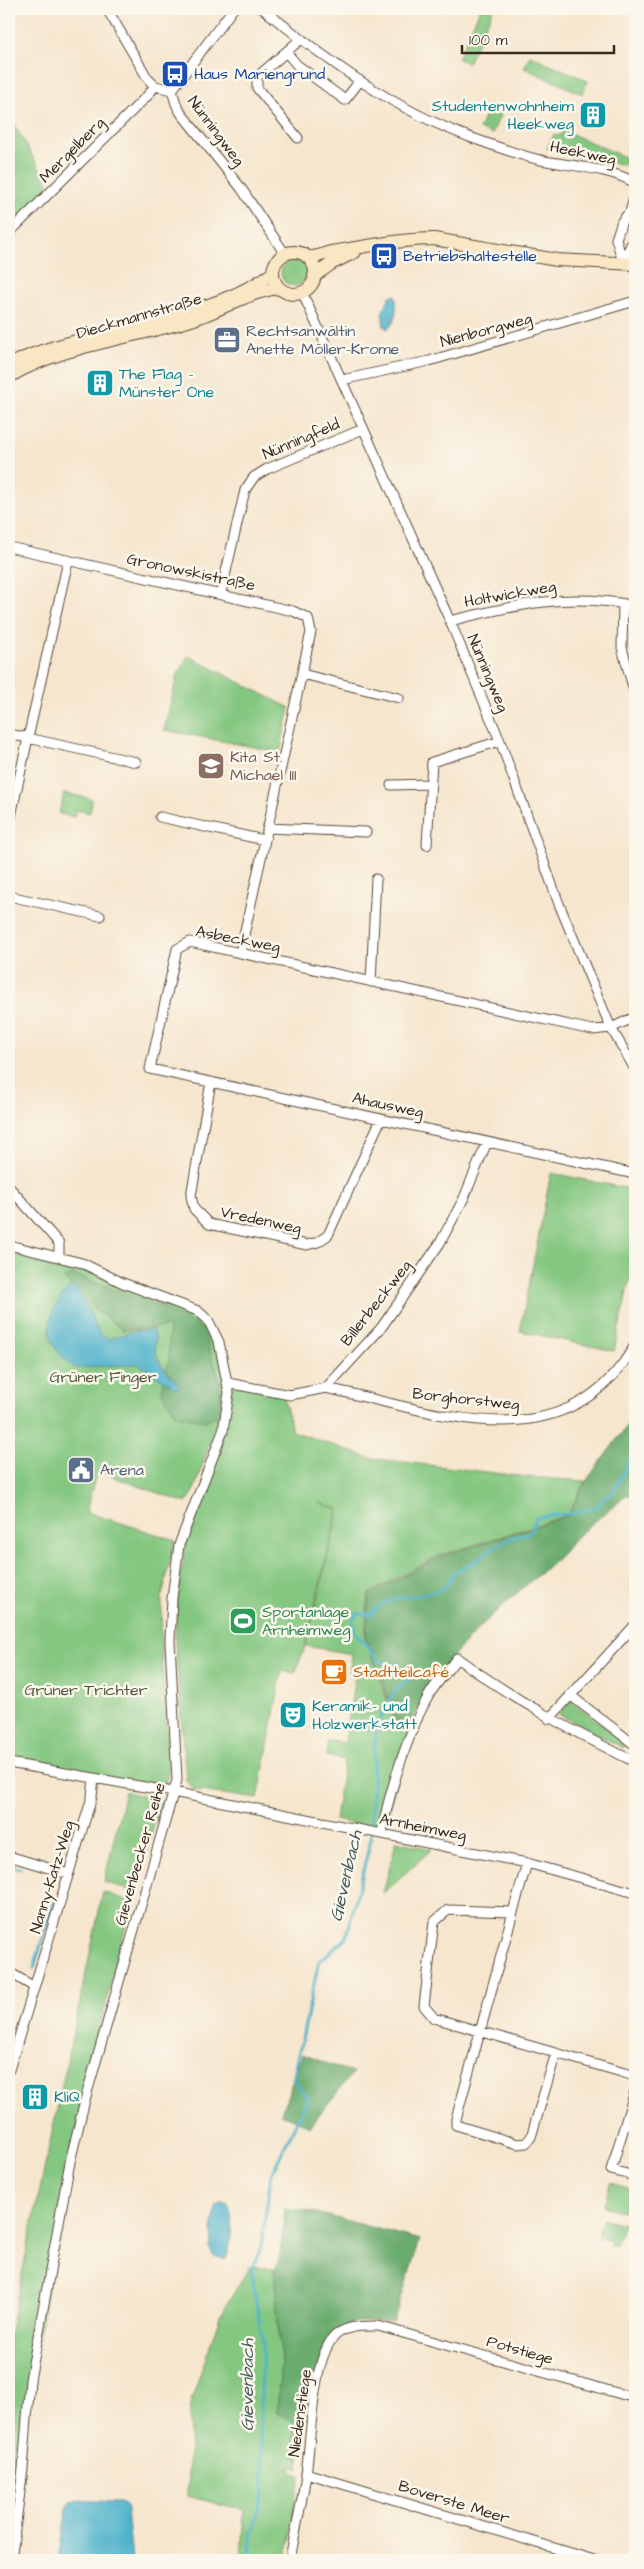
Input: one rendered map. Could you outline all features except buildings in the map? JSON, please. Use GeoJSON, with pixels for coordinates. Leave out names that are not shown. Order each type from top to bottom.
{"type":"FeatureCollection","features":[{"type":"Feature","properties":{"kind":"street"},"geometry":{"type":"LineString","coordinates":[[107,9],[144,73],[155,86]]}},
{"type":"Feature","properties":{"kind":"street"},"geometry":{"type":"LineString","coordinates":[[172,90],[233,9]]}},
{"type":"Feature","properties":{"kind":"street","name":"Heekweg"},"geometry":{"type":"LineString","coordinates":[[263,9],[359,82],[420,116],[474,139],[535,159],[590,169],[629,179],[635,183]]}},
{"type":"Feature","properties":{"kind":"street"},"geometry":{"type":"LineString","coordinates":[[298,138],[257,88],[257,77],[301,39]]}},
{"type":"Feature","properties":{"kind":"street"},"geometry":{"type":"LineString","coordinates":[[286,52],[297,64],[345,100],[359,82]]}},
{"type":"Feature","properties":{"kind":"street","name":"Nünningweg"},"geometry":{"type":"LineString","coordinates":[[155,86],[172,90],[181,113],[240,188],[285,254]]}},
{"type":"Feature","properties":{"kind":"street","name":"Mergelberg"},"geometry":{"type":"LineString","coordinates":[[9,233],[155,86]]}},
{"type":"Feature","properties":{"kind":"street"},"geometry":{"type":"LineString","coordinates":[[631,262],[634,238],[630,212],[635,195]]}},
{"type":"Feature","properties":{"kind":"street"},"geometry":{"type":"LineString","coordinates":[[630,212],[622,221],[616,239],[631,262]]}},
{"type":"Feature","properties":{"kind":"street"},"geometry":{"type":"LineString","coordinates":[[285,254],[296,252],[315,258],[335,251],[362,249],[414,239],[434,239],[557,260],[631,262]]}},
{"type":"Feature","properties":{"kind":"street"},"geometry":{"type":"LineString","coordinates":[[302,292],[308,288],[314,276],[331,264],[362,249]]}},
{"type":"Feature","properties":{"kind":"street","name":"Dieckmannstraße"},"geometry":{"type":"LineString","coordinates":[[9,366],[46,349],[209,304],[257,283],[273,273],[276,262],[285,254]]}},
{"type":"Feature","properties":{"kind":"street"},"geometry":{"type":"LineString","coordinates":[[307,256],[313,265],[314,276]]}},
{"type":"Feature","properties":{"kind":"street"},"geometry":{"type":"LineString","coordinates":[[273,273],[279,288]]}},
{"type":"Feature","properties":{"kind":"street","name":"Dieckmannstraße"},"geometry":{"type":"LineString","coordinates":[[9,377],[41,361],[186,321],[260,292],[279,288],[290,293],[302,292]]}},
{"type":"Feature","properties":{"kind":"street","name":"Nünningweg"},"geometry":{"type":"LineString","coordinates":[[302,292],[450,621],[500,741],[559,904],[611,1028],[635,1069]]}},
{"type":"Feature","properties":{"kind":"street","name":"Nienborgweg"},"geometry":{"type":"LineString","coordinates":[[342,380],[429,361],[635,302]]}},
{"type":"Feature","properties":{"kind":"street","name":"Nünningfeld"},"geometry":{"type":"LineString","coordinates":[[221,593],[245,490],[254,477],[267,469],[363,429]]}},
{"type":"Feature","properties":{"kind":"street","name":"Gronowskistraße"},"geometry":{"type":"LineString","coordinates":[[9,546],[68,561],[293,610],[308,618],[311,632],[240,953]]}},
{"type":"Feature","properties":{"kind":"street"},"geometry":{"type":"LineString","coordinates":[[9,825],[68,561]]}},
{"type":"Feature","properties":{"kind":"street","name":"Holtwickweg"},"geometry":{"type":"LineString","coordinates":[[450,621],[508,606],[552,599],[635,606]]}},
{"type":"Feature","properties":{"kind":"street"},"geometry":{"type":"LineString","coordinates":[[622,604],[622,648],[635,694]]}},
{"type":"Feature","properties":{"kind":"street"},"geometry":{"type":"LineString","coordinates":[[302,674],[399,698]]}},
{"type":"Feature","properties":{"kind":"street"},"geometry":{"type":"LineString","coordinates":[[9,734],[136,762]]}},
{"type":"Feature","properties":{"kind":"street"},"geometry":{"type":"LineString","coordinates":[[427,845],[432,762],[500,741]]}},
{"type":"Feature","properties":{"kind":"street"},"geometry":{"type":"LineString","coordinates":[[391,785],[431,784]]}},
{"type":"Feature","properties":{"kind":"street"},"geometry":{"type":"LineString","coordinates":[[160,817],[264,840]]}},
{"type":"Feature","properties":{"kind":"street"},"geometry":{"type":"LineString","coordinates":[[267,828],[366,832]]}},
{"type":"Feature","properties":{"kind":"street"},"geometry":{"type":"LineString","coordinates":[[371,982],[376,879]]}},
{"type":"Feature","properties":{"kind":"street"},"geometry":{"type":"LineString","coordinates":[[9,896],[100,916]]}},
{"type":"Feature","properties":{"kind":"street","name":"Asbeckweg"},"geometry":{"type":"LineString","coordinates":[[152,1054],[176,949],[190,942],[592,1030],[611,1028],[635,1017]]}},
{"type":"Feature","properties":{"kind":"street","name":"Ahausweg"},"geometry":{"type":"LineString","coordinates":[[152,1054],[150,1069],[635,1174]]}},
{"type":"Feature","properties":{"kind":"street","name":"Vredenweg"},"geometry":{"type":"LineString","coordinates":[[212,1082],[191,1196],[194,1209],[209,1224],[307,1245],[318,1242],[328,1235],[380,1119]]}},
{"type":"Feature","properties":{"kind":"street","name":"Billerbeckweg"},"geometry":{"type":"LineString","coordinates":[[326,1388],[381,1328],[440,1243],[464,1198],[487,1142]]}},
{"type":"Feature","properties":{"kind":"street"},"geometry":{"type":"LineString","coordinates":[[9,1187],[59,1243],[59,1257]]}},
{"type":"Feature","properties":{"kind":"street","name":"Gievenbecker Reihe"},"geometry":{"type":"LineString","coordinates":[[9,1245],[82,1262],[123,1283],[198,1311],[208,1320],[214,1330],[228,1383],[227,1409],[223,1431],[179,1545],[172,1598],[170,1642],[178,1770],[174,1792],[94,2066],[70,2162],[30,2380],[23,2469],[11,2560]]}},
{"type":"Feature","properties":{"kind":"street","name":"Borghorstweg"},"geometry":{"type":"LineString","coordinates":[[326,1388],[383,1404],[462,1417],[504,1420],[543,1418],[574,1407],[595,1393],[626,1360],[635,1345]]}},
{"type":"Feature","properties":{"kind":"street"},"geometry":{"type":"LineString","coordinates":[[228,1383],[290,1395],[326,1388]]}},
{"type":"Feature","properties":{"kind":"street"},"geometry":{"type":"LineString","coordinates":[[549,1719],[635,1625]]}},
{"type":"Feature","properties":{"kind":"street"},"geometry":{"type":"LineString","coordinates":[[380,1834],[414,1725],[430,1694],[457,1658],[513,1697],[549,1719],[635,1762]]}},
{"type":"Feature","properties":{"kind":"street"},"geometry":{"type":"LineString","coordinates":[[570,1695],[635,1745]]}},
{"type":"Feature","properties":{"kind":"street","name":"Arnheimweg"},"geometry":{"type":"LineString","coordinates":[[9,1763],[174,1792],[527,1862],[635,1893]]}},
{"type":"Feature","properties":{"kind":"street","name":"Nanny-Katz-Weg"},"geometry":{"type":"LineString","coordinates":[[9,2070],[92,1797],[94,1778]]}},
{"type":"Feature","properties":{"kind":"street"},"geometry":{"type":"LineString","coordinates":[[9,1856],[68,1874]]}},
{"type":"Feature","properties":{"kind":"street"},"geometry":{"type":"LineString","coordinates":[[527,1862],[512,1912],[482,2031],[456,2119],[456,2125],[518,2144],[526,2143],[531,2137],[556,2053]]}},
{"type":"Feature","properties":{"kind":"street"},"geometry":{"type":"LineString","coordinates":[[512,1912],[448,1910],[434,1922],[424,2006],[434,2018],[635,2076]]}},
{"type":"Feature","properties":{"kind":"street"},"geometry":{"type":"LineString","coordinates":[[9,1972],[34,1987]]}},
{"type":"Feature","properties":{"kind":"street"},"geometry":{"type":"LineString","coordinates":[[635,2091],[611,2170],[635,2176]]}},
{"type":"Feature","properties":{"kind":"street","name":"Niedenstiege"},"geometry":{"type":"LineString","coordinates":[[290,2560],[306,2473],[314,2398],[324,2354],[332,2338],[356,2326],[378,2326],[396,2331]]}},
{"type":"Feature","properties":{"kind":"street","name":"Potstiege"},"geometry":{"type":"LineString","coordinates":[[396,2331],[635,2398]]}},
{"type":"Feature","properties":{"kind":"street","name":"Boverste Meer"},"geometry":{"type":"LineString","coordinates":[[306,2473],[594,2560]]}},
{"type":"Feature","properties":{"kind":"green space"},"geometry":{"type":"Polygon","coordinates":[[[480,9],[492,9],[492,12],[468,63],[458,59],[480,9]]]}},
{"type":"Feature","properties":{"kind":"green space"},"geometry":{"type":"Polygon","coordinates":[[[530,55],[588,81],[582,94],[524,68],[530,55]]]}},
{"type":"Feature","properties":{"kind":"green space"},"geometry":{"type":"Polygon","coordinates":[[[490,104],[491,109],[500,108],[500,115],[492,134],[479,129],[490,104]]]}},
{"type":"Feature","properties":{"kind":"green space"},"geometry":{"type":"Polygon","coordinates":[[[9,116],[50,186],[9,227],[9,116]]]}},
{"type":"Feature","properties":{"kind":"green space"},"geometry":{"type":"Polygon","coordinates":[[[563,130],[631,160],[624,165],[547,149],[554,134],[560,136],[563,130]]]}},
{"type":"Feature","properties":{"kind":"green space"},"geometry":{"type":"Polygon","coordinates":[[[294,260],[303,264],[307,273],[303,282],[294,286],[285,282],[281,273],[285,264],[294,260]]]}},
{"type":"Feature","properties":{"kind":"green space"},"geometry":{"type":"Polygon","coordinates":[[[188,656],[290,708],[280,752],[164,730],[178,673],[188,656]]]}},
{"type":"Feature","properties":{"kind":"green space"},"geometry":{"type":"Polygon","coordinates":[[[64,793],[92,799],[90,813],[76,810],[74,817],[59,814],[64,793]]]}},
{"type":"Feature","properties":{"kind":"green space"},"geometry":{"type":"Polygon","coordinates":[[[551,1173],[635,1190],[635,1255],[614,1351],[520,1331],[551,1173]]]}},
{"type":"Feature","properties":{"kind":"green space"},"geometry":{"type":"Polygon","coordinates":[[[9,1252],[59,1259],[195,1314],[211,1328],[226,1379],[218,1419],[193,1493],[186,1503],[97,1471],[86,1512],[175,1540],[162,1597],[161,1640],[169,1769],[165,1784],[124,1781],[9,1756],[9,1252]]]}},
{"type":"Feature","properties":{"kind":"green space"},"geometry":{"type":"Polygon","coordinates":[[[75,1275],[160,1306],[203,1329],[220,1382],[224,1413],[205,1421],[176,1415],[161,1391],[169,1360],[169,1327],[123,1330],[99,1313],[63,1278],[75,1275]]]}},
{"type":"Feature","properties":{"kind":"green space"},"geometry":{"type":"Polygon","coordinates":[[[232,1382],[283,1394],[292,1431],[370,1458],[528,1477],[585,1481],[568,1515],[436,1557],[368,1594],[365,1638],[394,1720],[410,1726],[384,1830],[335,1820],[344,1760],[326,1756],[328,1741],[345,1743],[355,1676],[349,1675],[352,1654],[306,1646],[339,1509],[318,1502],[338,1509],[304,1650],[295,1673],[282,1671],[258,1799],[194,1790],[186,1780],[175,1642],[177,1600],[185,1547],[216,1449],[232,1382]]]}},
{"type":"Feature","properties":{"kind":"green space"},"geometry":{"type":"Polygon","coordinates":[[[635,1415],[635,1498],[627,1495],[583,1531],[557,1559],[513,1596],[474,1633],[439,1675],[410,1725],[395,1719],[366,1637],[369,1595],[437,1558],[568,1516],[586,1481],[635,1415]]]}},
{"type":"Feature","properties":{"kind":"green space"},"geometry":{"type":"Polygon","coordinates":[[[570,1700],[626,1743],[623,1748],[558,1714],[570,1700]]]}},
{"type":"Feature","properties":{"kind":"green space"},"geometry":{"type":"Polygon","coordinates":[[[125,1791],[161,1802],[135,1892],[104,1882],[125,1791]]]}},
{"type":"Feature","properties":{"kind":"green space"},"geometry":{"type":"Polygon","coordinates":[[[396,1842],[432,1849],[383,1893],[396,1842]]]}},
{"type":"Feature","properties":{"kind":"green space"},"geometry":{"type":"Polygon","coordinates":[[[103,1892],[132,1902],[87,2078],[25,2406],[20,2475],[9,2536],[9,2335],[103,1892]]]}},
{"type":"Feature","properties":{"kind":"green space"},"geometry":{"type":"Polygon","coordinates":[[[302,2054],[353,2073],[310,2126],[281,2114],[302,2054]]]}},
{"type":"Feature","properties":{"kind":"green space"},"geometry":{"type":"Polygon","coordinates":[[[610,2183],[631,2189],[624,2212],[604,2206],[610,2183]]]}},
{"type":"Feature","properties":{"kind":"green space"},"geometry":{"type":"Polygon","coordinates":[[[285,2208],[306,2210],[420,2240],[393,2322],[356,2322],[330,2337],[312,2397],[300,2460],[294,2455],[294,2421],[277,2413],[281,2363],[274,2269],[281,2253],[285,2208]]]}},
{"type":"Feature","properties":{"kind":"green space"},"geometry":{"type":"Polygon","coordinates":[[[603,2219],[624,2224],[616,2247],[609,2246],[610,2241],[597,2238],[603,2219]]]}},
{"type":"Feature","properties":{"kind":"green space"},"geometry":{"type":"Polygon","coordinates":[[[250,2266],[274,2269],[281,2363],[277,2413],[294,2421],[294,2455],[300,2460],[298,2469],[291,2466],[292,2472],[300,2476],[286,2560],[241,2560],[244,2510],[187,2496],[191,2401],[220,2316],[250,2266]]]}},
{"type":"Feature","properties":{"kind":"water"},"geometry":{"type":"Polygon","coordinates":[[[395,295],[396,313],[388,329],[384,327],[382,313],[390,296],[395,295]]]}},
{"type":"Feature","properties":{"kind":"water"},"geometry":{"type":"Polygon","coordinates":[[[73,1286],[79,1291],[100,1335],[108,1339],[134,1331],[153,1330],[155,1351],[160,1363],[180,1386],[177,1389],[138,1364],[76,1368],[68,1362],[53,1344],[50,1327],[53,1313],[59,1300],[73,1286]]]}},
{"type":"Feature","properties":{"kind":"water"},"geometry":{"type":"Polygon","coordinates":[[[222,2202],[228,2204],[232,2223],[231,2241],[225,2260],[212,2255],[210,2248],[215,2206],[222,2202]]]}},
{"type":"Feature","properties":{"kind":"water"},"geometry":{"type":"Polygon","coordinates":[[[78,2500],[120,2502],[125,2504],[132,2560],[59,2560],[67,2508],[71,2502],[78,2500]]]}},
{"type":"Feature","properties":{"kind":"waterway","name":"Gievenbach"},"geometry":{"type":"LineString","coordinates":[[252,2560],[251,2535],[264,2491],[260,2423],[263,2344],[251,2270],[261,2248],[271,2175],[308,2098],[293,2080],[319,1961],[346,1939],[371,1839],[374,1748],[378,1723],[394,1692],[408,1680],[408,1674],[402,1668],[379,1661],[355,1632],[352,1620],[358,1613],[371,1615],[386,1602],[426,1594],[445,1587],[456,1571],[471,1564],[507,1540],[530,1533],[536,1518],[572,1514],[597,1507],[606,1496],[613,1493],[635,1449]]}},
{"type":"Feature","properties":{"kind":"waterway"},"geometry":{"type":"LineString","coordinates":[[9,1865],[21,1869]]}},
{"type":"Feature","properties":{"kind":"waterway"},"geometry":{"type":"LineString","coordinates":[[34,1968],[55,1897]]}},
{"type":"Feature","properties":{"kind":"place","name":"Haus Mariengrund"},"geometry":{"type":"Point","coordinates":[175,74]}},
{"type":"Feature","properties":{"kind":"place","name":"Studentenwohnheim Heekweg"},"geometry":{"type":"Point","coordinates":[593,115]}},
{"type":"Feature","properties":{"kind":"place","name":"Betriebshaltestelle"},"geometry":{"type":"Point","coordinates":[384,256]}},
{"type":"Feature","properties":{"kind":"place","name":"Rechtsanwältin Anette Möller-Krome"},"geometry":{"type":"Point","coordinates":[227,340]}},
{"type":"Feature","properties":{"kind":"place","name":"The Flag - Münster One"},"geometry":{"type":"Point","coordinates":[100,383]}},
{"type":"Feature","properties":{"kind":"place","name":"Kita St. Michael III"},"geometry":{"type":"Point","coordinates":[211,766]}},
{"type":"Feature","properties":{"kind":"place","name":"Arena"},"geometry":{"type":"Point","coordinates":[81,1470]}},
{"type":"Feature","properties":{"kind":"place","name":"Sportanlage Arnheimweg"},"geometry":{"type":"Point","coordinates":[243,1621]}},
{"type":"Feature","properties":{"kind":"place","name":"Stadtteilcafé"},"geometry":{"type":"Point","coordinates":[334,1672]}},
{"type":"Feature","properties":{"kind":"place","name":"Keramik- und Holzwerkstatt"},"geometry":{"type":"Point","coordinates":[293,1715]}},
{"type":"Feature","properties":{"kind":"place","name":"KliQ"},"geometry":{"type":"Point","coordinates":[35,2097]}},
{"type":"Feature","properties":{"kind":"park label","name":"Grüner Finger"},"geometry":{"type":"Point","coordinates":[103,1377]}},
{"type":"Feature","properties":{"kind":"park label","name":"Grüner Trichter"},"geometry":{"type":"Point","coordinates":[86,1690]}}]}
